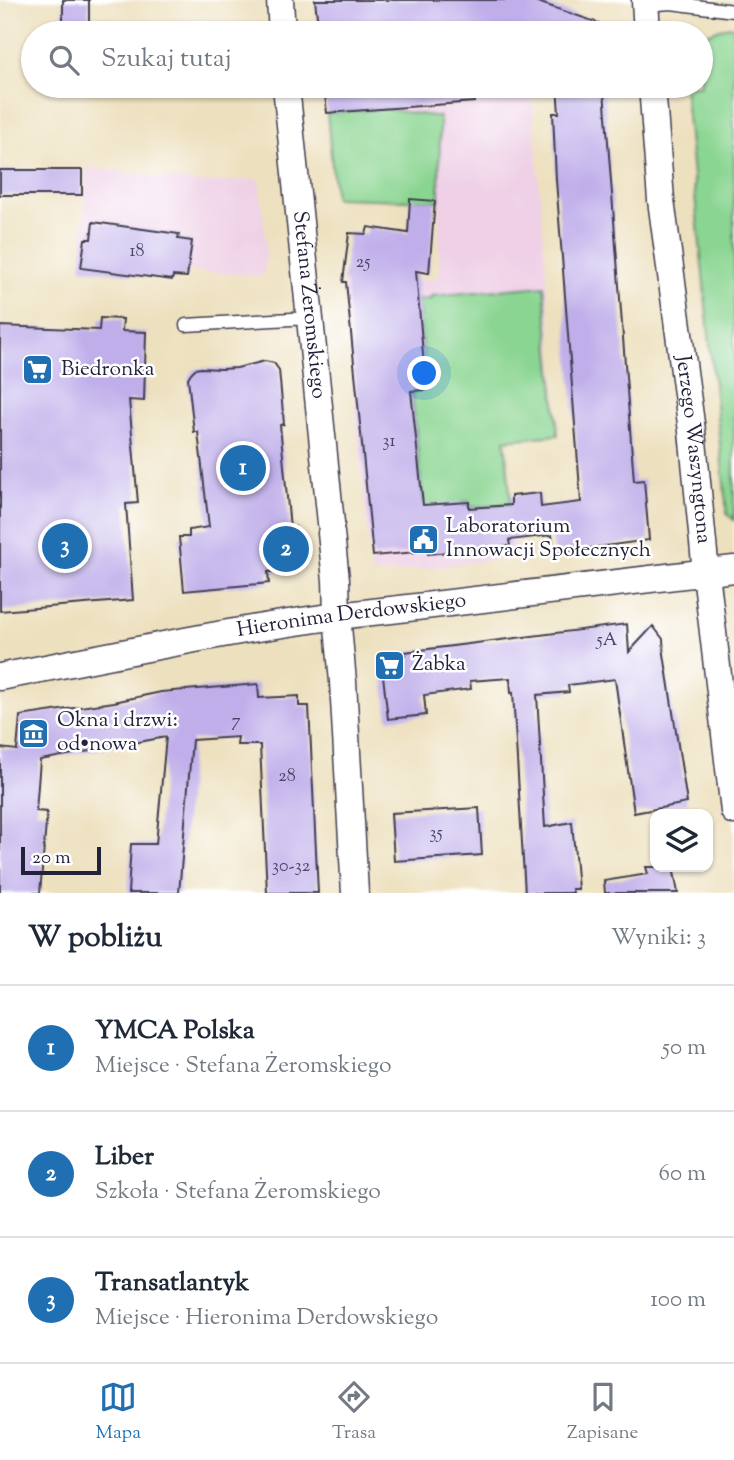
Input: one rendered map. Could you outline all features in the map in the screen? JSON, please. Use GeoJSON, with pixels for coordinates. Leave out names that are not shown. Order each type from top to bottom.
{"type":"FeatureCollection","features":[{"type":"Feature","properties":{"kind":"street"},"geometry":{"type":"LineString","coordinates":[[280,0],[281,21]]}},
{"type":"Feature","properties":{"kind":"street"},"geometry":{"type":"LineString","coordinates":[[640,2],[644,21]]}},
{"type":"Feature","properties":{"kind":"street","name":"Stefana Żeromskiego"},"geometry":{"type":"LineString","coordinates":[[287,98],[337,580],[355,893]]}},
{"type":"Feature","properties":{"kind":"street","name":"Jerzego Waszyngtona"},"geometry":{"type":"LineString","coordinates":[[653,98],[661,200],[692,431],[705,573],[734,811]]}},
{"type":"Feature","properties":{"kind":"street","name":"Hieronima Derdowskiego"},"geometry":{"type":"LineString","coordinates":[[0,677],[337,615],[734,569]]}},
{"type":"Feature","properties":{"kind":"lane"},"geometry":{"type":"LineString","coordinates":[[640,2],[734,11]]}},
{"type":"Feature","properties":{"kind":"lane"},"geometry":{"type":"LineString","coordinates":[[186,325],[310,318]]}},
{"type":"Feature","properties":{"kind":"shaded area"},"geometry":{"type":"Polygon","coordinates":[[[532,98],[559,435],[506,441],[517,557],[372,575],[343,282],[377,286],[439,278],[440,118],[384,109],[532,98]]]}},
{"type":"Feature","properties":{"kind":"shaded area"},"geometry":{"type":"Polygon","coordinates":[[[87,167],[203,183],[259,179],[266,243],[264,276],[188,271],[187,278],[173,276],[172,280],[81,268],[87,167]]]}},
{"type":"Feature","properties":{"kind":"green space"},"geometry":{"type":"Polygon","coordinates":[[[728,26],[734,27],[734,520],[727,514],[685,98],[713,98],[713,32],[728,26]]]}},
{"type":"Feature","properties":{"kind":"green space"},"geometry":{"type":"Polygon","coordinates":[[[384,109],[440,117],[439,201],[335,198],[327,113],[384,109]]]}},
{"type":"Feature","properties":{"kind":"green space"},"geometry":{"type":"Polygon","coordinates":[[[544,286],[558,435],[505,440],[511,504],[470,507],[469,501],[461,502],[461,508],[424,511],[412,392],[427,390],[418,300],[431,299],[431,296],[544,286]]]}},
{"type":"Feature","properties":{"kind":"building"},"geometry":{"type":"Polygon","coordinates":[[[63,0],[89,0],[89,21],[63,21],[63,0]]]}},
{"type":"Feature","properties":{"kind":"building"},"geometry":{"type":"Polygon","coordinates":[[[315,0],[532,0],[593,21],[318,21],[315,0]]]}},
{"type":"Feature","properties":{"kind":"building"},"geometry":{"type":"Polygon","coordinates":[[[325,98],[474,98],[474,102],[327,113],[325,98]]]}},
{"type":"Feature","properties":{"kind":"building"},"geometry":{"type":"Polygon","coordinates":[[[558,98],[605,98],[634,481],[644,480],[649,540],[554,553],[552,535],[509,540],[510,546],[373,556],[346,282],[343,282],[349,233],[366,234],[368,227],[408,233],[410,199],[435,201],[429,273],[416,271],[426,390],[411,391],[423,505],[469,502],[469,508],[511,505],[511,496],[540,493],[541,507],[581,502],[556,180],[553,113],[559,113],[558,98]]]}},
{"type":"Feature","properties":{"kind":"building"},"geometry":{"type":"Polygon","coordinates":[[[0,170],[82,170],[82,195],[0,195],[0,170]]]}},
{"type":"Feature","properties":{"kind":"building"},"geometry":{"type":"Polygon","coordinates":[[[93,222],[179,234],[178,239],[192,241],[187,277],[173,276],[172,280],[81,268],[85,239],[91,239],[93,222]]]}},
{"type":"Feature","properties":{"kind":"building"},"geometry":{"type":"Polygon","coordinates":[[[100,318],[123,319],[122,331],[146,332],[144,401],[129,400],[138,503],[126,504],[133,600],[0,611],[0,326],[99,330],[100,318]]]}},
{"type":"Feature","properties":{"kind":"building"},"geometry":{"type":"Polygon","coordinates":[[[265,361],[274,363],[279,370],[284,424],[280,425],[290,528],[295,527],[299,569],[268,572],[269,583],[184,591],[179,537],[189,537],[189,530],[209,527],[198,432],[194,432],[188,378],[195,369],[237,368],[265,361]]]}},
{"type":"Feature","properties":{"kind":"building"},"geometry":{"type":"Polygon","coordinates":[[[627,624],[629,652],[653,626],[663,639],[687,803],[634,813],[615,679],[568,685],[569,692],[537,695],[545,827],[572,822],[578,889],[572,889],[573,893],[525,893],[510,678],[470,681],[471,689],[424,695],[426,715],[388,719],[381,658],[405,655],[405,652],[627,624]]]}},
{"type":"Feature","properties":{"kind":"building"},"geometry":{"type":"Polygon","coordinates":[[[258,684],[259,698],[299,696],[299,706],[309,706],[318,893],[267,893],[260,745],[237,745],[238,737],[192,740],[179,893],[128,893],[131,844],[156,844],[166,737],[40,760],[36,811],[47,812],[40,893],[0,893],[0,748],[17,750],[20,716],[161,692],[258,684]]]}},
{"type":"Feature","properties":{"kind":"building"},"geometry":{"type":"Polygon","coordinates":[[[479,808],[482,855],[394,861],[391,813],[479,808]]]}},
{"type":"Feature","properties":{"kind":"building"},"geometry":{"type":"Polygon","coordinates":[[[646,867],[650,867],[650,872],[674,872],[678,893],[605,893],[604,881],[648,874],[646,867]]]}},
{"type":"Feature","properties":{"kind":"place","name":"Biedronka"},"geometry":{"type":"Point","coordinates":[38,370]}},
{"type":"Feature","properties":{"kind":"place","name":"YMCA Polska"},"geometry":{"type":"Point","coordinates":[243,468]}},
{"type":"Feature","properties":{"kind":"place","name":"Laboratorium Innowacji Społecznych"},"geometry":{"type":"Point","coordinates":[423,539]}},
{"type":"Feature","properties":{"kind":"place","name":"Transatlantyk"},"geometry":{"type":"Point","coordinates":[65,546]}},
{"type":"Feature","properties":{"kind":"place","name":"Liber"},"geometry":{"type":"Point","coordinates":[286,549]}},
{"type":"Feature","properties":{"kind":"place","name":"Żabka"},"geometry":{"type":"Point","coordinates":[389,665]}},
{"type":"Feature","properties":{"kind":"place","name":"Okna i drzwi: od•nowa"},"geometry":{"type":"Point","coordinates":[34,733]}}]}
